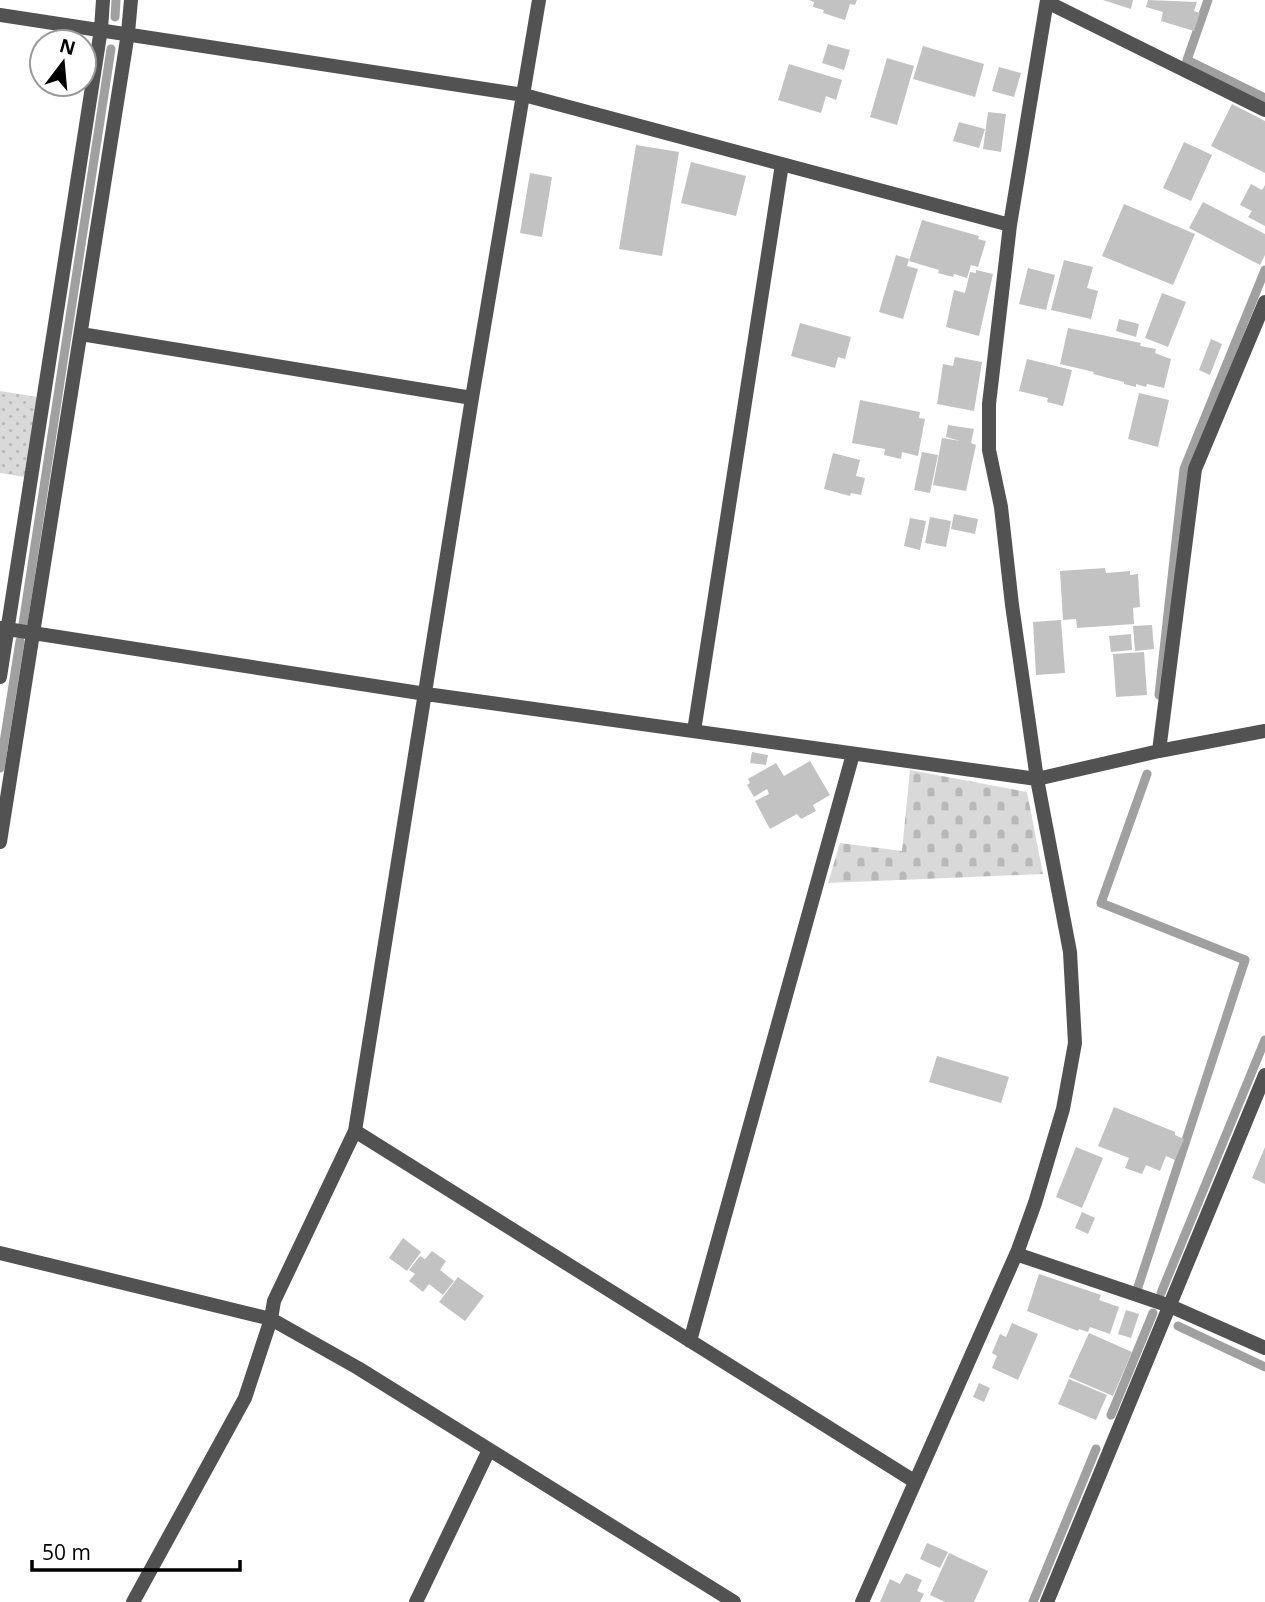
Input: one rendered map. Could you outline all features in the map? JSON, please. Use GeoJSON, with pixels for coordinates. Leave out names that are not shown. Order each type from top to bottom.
{"type":"FeatureCollection","features":[{"type":"Feature","properties":{"kind":"street"},"geometry":{"type":"LineString","coordinates":[[0,677],[4,629],[101,29],[103,0]]}},
{"type":"Feature","properties":{"kind":"street"},"geometry":{"type":"LineString","coordinates":[[0,842],[128,33],[131,0]]}},
{"type":"Feature","properties":{"kind":"street"},"geometry":{"type":"LineString","coordinates":[[133,1602],[245,1398],[271,1319],[274,1301],[355,1131],[472,398],[539,0]]}},
{"type":"Feature","properties":{"kind":"street"},"geometry":{"type":"LineString","coordinates":[[862,1602],[1016,1254],[1035,1203],[1063,1109],[1075,1043],[1070,952],[1037,779],[1001,507],[989,450],[989,404],[1010,225],[1047,1],[1265,110]]}},
{"type":"Feature","properties":{"kind":"street"},"geometry":{"type":"LineString","coordinates":[[0,15],[524,94],[1010,225]]}},
{"type":"Feature","properties":{"kind":"street"},"geometry":{"type":"LineString","coordinates":[[694,731],[782,164]]}},
{"type":"Feature","properties":{"kind":"street"},"geometry":{"type":"LineString","coordinates":[[1159,751],[1195,469],[1265,302]]}},
{"type":"Feature","properties":{"kind":"street"},"geometry":{"type":"LineString","coordinates":[[81,334],[472,398]]}},
{"type":"Feature","properties":{"kind":"street"},"geometry":{"type":"LineString","coordinates":[[4,629],[426,694],[1037,779],[1159,751],[1265,731]]}},
{"type":"Feature","properties":{"kind":"street"},"geometry":{"type":"LineString","coordinates":[[690,1341],[853,754]]}},
{"type":"Feature","properties":{"kind":"street"},"geometry":{"type":"LineString","coordinates":[[1047,1602],[1265,1075]]}},
{"type":"Feature","properties":{"kind":"street"},"geometry":{"type":"LineString","coordinates":[[355,1131],[914,1481]]}},
{"type":"Feature","properties":{"kind":"street"},"geometry":{"type":"LineString","coordinates":[[0,1252],[271,1319],[358,1367],[712,1596],[734,1602]]}},
{"type":"Feature","properties":{"kind":"street"},"geometry":{"type":"LineString","coordinates":[[1016,1254],[1170,1306],[1265,1348]]}},
{"type":"Feature","properties":{"kind":"street"},"geometry":{"type":"LineString","coordinates":[[416,1602],[489,1450]]}},
{"type":"Feature","properties":{"kind":"green space"},"geometry":{"type":"Polygon","coordinates":[[[0,391],[37,397],[25,477],[0,473],[0,391]]]}},
{"type":"Feature","properties":{"kind":"green space"},"geometry":{"type":"Polygon","coordinates":[[[910,770],[1027,792],[1043,874],[828,883],[840,843],[902,851],[910,770]]]}},
{"type":"Feature","properties":{"kind":"building"},"geometry":{"type":"Polygon","coordinates":[[[809,0],[857,0],[855,5],[850,4],[845,20],[823,13],[824,10],[813,7],[814,2],[809,0]]]}},
{"type":"Feature","properties":{"kind":"building"},"geometry":{"type":"Polygon","coordinates":[[[1103,0],[1133,0],[1131,9],[1103,0]]]}},
{"type":"Feature","properties":{"kind":"building"},"geometry":{"type":"Polygon","coordinates":[[[1148,0],[1197,2],[1194,11],[1200,13],[1194,31],[1161,21],[1163,12],[1146,7],[1148,0]]]}},
{"type":"Feature","properties":{"kind":"building"},"geometry":{"type":"Polygon","coordinates":[[[828,44],[850,50],[844,70],[822,63],[828,44]]]}},
{"type":"Feature","properties":{"kind":"building"},"geometry":{"type":"Polygon","coordinates":[[[923,46],[984,64],[975,97],[913,79],[923,46]]]}},
{"type":"Feature","properties":{"kind":"building"},"geometry":{"type":"Polygon","coordinates":[[[887,58],[914,66],[897,125],[870,117],[887,58]]]}},
{"type":"Feature","properties":{"kind":"building"},"geometry":{"type":"Polygon","coordinates":[[[789,64],[842,80],[836,100],[826,96],[821,113],[778,100],[789,64]]]}},
{"type":"Feature","properties":{"kind":"building"},"geometry":{"type":"Polygon","coordinates":[[[999,67],[1021,73],[1014,97],[992,91],[999,67]]]}},
{"type":"Feature","properties":{"kind":"building"},"geometry":{"type":"Polygon","coordinates":[[[1232,104],[1265,121],[1265,173],[1211,146],[1232,104]]]}},
{"type":"Feature","properties":{"kind":"building"},"geometry":{"type":"Polygon","coordinates":[[[988,112],[1006,114],[1001,152],[983,149],[988,112]]]}},
{"type":"Feature","properties":{"kind":"building"},"geometry":{"type":"Polygon","coordinates":[[[959,122],[985,129],[979,148],[953,141],[959,122]]]}},
{"type":"Feature","properties":{"kind":"building"},"geometry":{"type":"Polygon","coordinates":[[[1184,142],[1212,155],[1191,201],[1163,188],[1184,142]]]}},
{"type":"Feature","properties":{"kind":"building"},"geometry":{"type":"Polygon","coordinates":[[[636,145],[679,152],[662,256],[619,249],[636,145]]]}},
{"type":"Feature","properties":{"kind":"building"},"geometry":{"type":"Polygon","coordinates":[[[691,162],[746,176],[736,216],[681,203],[691,162]]]}},
{"type":"Feature","properties":{"kind":"building"},"geometry":{"type":"Polygon","coordinates":[[[530,173],[552,177],[542,237],[520,233],[530,173]]]}},
{"type":"Feature","properties":{"kind":"building"},"geometry":{"type":"Polygon","coordinates":[[[1251,184],[1262,190],[1265,185],[1265,226],[1248,217],[1252,211],[1240,205],[1251,184]]]}},
{"type":"Feature","properties":{"kind":"building"},"geometry":{"type":"Polygon","coordinates":[[[1203,202],[1265,234],[1265,255],[1260,265],[1189,228],[1203,202]]]}},
{"type":"Feature","properties":{"kind":"building"},"geometry":{"type":"Polygon","coordinates":[[[1124,204],[1195,234],[1173,285],[1102,256],[1124,204]]]}},
{"type":"Feature","properties":{"kind":"building"},"geometry":{"type":"Polygon","coordinates":[[[922,220],[979,236],[978,239],[986,241],[978,267],[971,265],[967,278],[938,273],[939,270],[909,261],[922,220]]]}},
{"type":"Feature","properties":{"kind":"building"},"geometry":{"type":"Polygon","coordinates":[[[896,255],[909,259],[907,266],[918,269],[903,319],[879,312],[896,255]]]}},
{"type":"Feature","properties":{"kind":"building"},"geometry":{"type":"Polygon","coordinates":[[[1064,260],[1093,267],[1087,288],[1098,291],[1091,319],[1051,310],[1064,260]]]}},
{"type":"Feature","properties":{"kind":"building"},"geometry":{"type":"Polygon","coordinates":[[[1028,268],[1055,275],[1046,310],[1019,304],[1028,268]]]}},
{"type":"Feature","properties":{"kind":"building"},"geometry":{"type":"Polygon","coordinates":[[[976,270],[993,274],[979,336],[946,327],[954,290],[965,293],[970,272],[976,273],[976,270]]]}},
{"type":"Feature","properties":{"kind":"building"},"geometry":{"type":"Polygon","coordinates":[[[1162,293],[1186,302],[1168,347],[1145,338],[1162,293]]]}},
{"type":"Feature","properties":{"kind":"building"},"geometry":{"type":"Polygon","coordinates":[[[1119,319],[1139,324],[1136,337],[1116,331],[1119,319]]]}},
{"type":"Feature","properties":{"kind":"building"},"geometry":{"type":"Polygon","coordinates":[[[800,323],[851,337],[845,359],[838,357],[835,368],[791,356],[800,323]]]}},
{"type":"Feature","properties":{"kind":"building"},"geometry":{"type":"Polygon","coordinates":[[[1068,328],[1141,343],[1140,346],[1156,349],[1155,353],[1171,359],[1164,388],[1147,384],[1146,387],[1136,384],[1136,387],[1093,374],[1094,372],[1060,364],[1068,328]]]}},
{"type":"Feature","properties":{"kind":"building"},"geometry":{"type":"Polygon","coordinates":[[[1211,339],[1222,344],[1210,375],[1199,370],[1211,339]]]}},
{"type":"Feature","properties":{"kind":"building"},"geometry":{"type":"Polygon","coordinates":[[[955,357],[982,362],[974,411],[937,404],[943,364],[953,366],[955,357]]]}},
{"type":"Feature","properties":{"kind":"building"},"geometry":{"type":"Polygon","coordinates":[[[1027,359],[1072,370],[1063,406],[1047,402],[1048,398],[1019,391],[1027,359]]]}},
{"type":"Feature","properties":{"kind":"building"},"geometry":{"type":"Polygon","coordinates":[[[1139,393],[1169,400],[1158,447],[1128,439],[1139,393]]]}},
{"type":"Feature","properties":{"kind":"building"},"geometry":{"type":"Polygon","coordinates":[[[860,400],[920,412],[919,418],[925,419],[918,456],[902,452],[901,459],[884,455],[885,449],[852,443],[860,400]]]}},
{"type":"Feature","properties":{"kind":"building"},"geometry":{"type":"Polygon","coordinates":[[[948,425],[974,429],[971,443],[976,445],[966,491],[933,485],[942,438],[960,441],[946,437],[948,425]]]}},
{"type":"Feature","properties":{"kind":"building"},"geometry":{"type":"Polygon","coordinates":[[[922,452],[938,455],[930,493],[914,490],[922,452]]]}},
{"type":"Feature","properties":{"kind":"building"},"geometry":{"type":"Polygon","coordinates":[[[833,453],[860,460],[856,476],[865,478],[861,495],[851,493],[850,496],[824,489],[833,453]]]}},
{"type":"Feature","properties":{"kind":"building"},"geometry":{"type":"Polygon","coordinates":[[[954,514],[978,519],[975,534],[951,529],[954,514]]]}},
{"type":"Feature","properties":{"kind":"building"},"geometry":{"type":"Polygon","coordinates":[[[930,517],[951,521],[946,547],[925,543],[930,517]]]}},
{"type":"Feature","properties":{"kind":"building"},"geometry":{"type":"Polygon","coordinates":[[[910,518],[926,521],[920,550],[904,546],[910,518]]]}},
{"type":"Feature","properties":{"kind":"building"},"geometry":{"type":"Polygon","coordinates":[[[1105,568],[1106,573],[1130,571],[1130,575],[1138,574],[1140,607],[1133,608],[1134,624],[1077,628],[1076,619],[1063,620],[1060,571],[1105,568]]]}},
{"type":"Feature","properties":{"kind":"building"},"geometry":{"type":"Polygon","coordinates":[[[1061,620],[1065,673],[1036,675],[1033,622],[1061,620]]]}},
{"type":"Feature","properties":{"kind":"building"},"geometry":{"type":"Polygon","coordinates":[[[1152,625],[1154,649],[1135,651],[1133,626],[1152,625]]]}},
{"type":"Feature","properties":{"kind":"building"},"geometry":{"type":"Polygon","coordinates":[[[1131,634],[1132,650],[1111,652],[1109,636],[1131,634]]]}},
{"type":"Feature","properties":{"kind":"building"},"geometry":{"type":"Polygon","coordinates":[[[1144,652],[1147,695],[1116,697],[1113,654],[1144,652]]]}},
{"type":"Feature","properties":{"kind":"building"},"geometry":{"type":"Polygon","coordinates":[[[752,752],[768,755],[766,765],[750,763],[752,752]]]}},
{"type":"Feature","properties":{"kind":"building"},"geometry":{"type":"Polygon","coordinates":[[[810,761],[830,795],[813,805],[816,811],[801,819],[797,814],[770,829],[755,801],[769,794],[767,789],[754,797],[747,785],[750,783],[748,779],[776,763],[784,776],[810,761]]]}},
{"type":"Feature","properties":{"kind":"building"},"geometry":{"type":"Polygon","coordinates":[[[937,1056],[1009,1077],[1001,1103],[929,1082],[937,1056]]]}},
{"type":"Feature","properties":{"kind":"building"},"geometry":{"type":"Polygon","coordinates":[[[1114,1107],[1175,1132],[1175,1135],[1184,1139],[1175,1160],[1166,1156],[1160,1171],[1146,1165],[1142,1174],[1125,1168],[1129,1158],[1098,1146],[1114,1107]]]}},
{"type":"Feature","properties":{"kind":"building"},"geometry":{"type":"Polygon","coordinates":[[[1076,1147],[1103,1158],[1082,1208],[1056,1197],[1076,1147]]]}},
{"type":"Feature","properties":{"kind":"building"},"geometry":{"type":"Polygon","coordinates":[[[1265,1147],[1265,1184],[1252,1178],[1265,1147]]]}},
{"type":"Feature","properties":{"kind":"building"},"geometry":{"type":"Polygon","coordinates":[[[1082,1212],[1095,1218],[1088,1234],[1075,1228],[1082,1212]]]}},
{"type":"Feature","properties":{"kind":"building"},"geometry":{"type":"Polygon","coordinates":[[[403,1238],[421,1252],[407,1271],[389,1258],[403,1238]]]}},
{"type":"Feature","properties":{"kind":"building"},"geometry":{"type":"Polygon","coordinates":[[[432,1251],[446,1261],[440,1270],[454,1281],[443,1295],[429,1284],[423,1292],[409,1281],[415,1274],[409,1270],[420,1256],[425,1259],[432,1251]]]}},
{"type":"Feature","properties":{"kind":"building"},"geometry":{"type":"Polygon","coordinates":[[[1039,1274],[1101,1295],[1099,1300],[1119,1307],[1110,1334],[1090,1327],[1088,1332],[1078,1331],[1027,1311],[1039,1274]]]}},
{"type":"Feature","properties":{"kind":"building"},"geometry":{"type":"Polygon","coordinates":[[[458,1277],[484,1296],[465,1321],[439,1302],[458,1277]]]}},
{"type":"Feature","properties":{"kind":"building"},"geometry":{"type":"Polygon","coordinates":[[[1126,1310],[1139,1314],[1131,1338],[1118,1334],[1126,1310]]]}},
{"type":"Feature","properties":{"kind":"building"},"geometry":{"type":"Polygon","coordinates":[[[1012,1323],[1038,1334],[1018,1380],[992,1368],[997,1356],[992,1353],[1000,1334],[1006,1337],[1012,1323]]]}},
{"type":"Feature","properties":{"kind":"building"},"geometry":{"type":"Polygon","coordinates":[[[1089,1333],[1132,1352],[1113,1396],[1069,1377],[1089,1333]]]}},
{"type":"Feature","properties":{"kind":"building"},"geometry":{"type":"Polygon","coordinates":[[[1069,1379],[1107,1395],[1096,1420],[1058,1404],[1069,1379]]]}},
{"type":"Feature","properties":{"kind":"building"},"geometry":{"type":"Polygon","coordinates":[[[979,1383],[990,1388],[984,1402],[973,1397],[979,1383]]]}},
{"type":"Feature","properties":{"kind":"building"},"geometry":{"type":"Polygon","coordinates":[[[927,1543],[948,1552],[940,1568],[920,1559],[927,1543]]]}},
{"type":"Feature","properties":{"kind":"building"},"geometry":{"type":"Polygon","coordinates":[[[949,1553],[988,1571],[974,1602],[945,1602],[930,1595],[949,1553]]]}},
{"type":"Feature","properties":{"kind":"building"},"geometry":{"type":"Polygon","coordinates":[[[906,1573],[922,1580],[917,1591],[924,1594],[920,1602],[880,1602],[890,1579],[900,1584],[906,1573]]]}},
{"type":"Feature","properties":{"kind":"waterway"},"geometry":{"type":"LineString","coordinates":[[115,17],[116,0]]}},
{"type":"Feature","properties":{"kind":"waterway"},"geometry":{"type":"LineString","coordinates":[[1208,0],[1187,60],[1265,98]]}},
{"type":"Feature","properties":{"kind":"waterway"},"geometry":{"type":"LineString","coordinates":[[23,624],[111,49]]}},
{"type":"Feature","properties":{"kind":"waterway"},"geometry":{"type":"LineString","coordinates":[[1159,695],[1184,469],[1265,270]]}},
{"type":"Feature","properties":{"kind":"waterway"},"geometry":{"type":"LineString","coordinates":[[0,768],[20,641]]}},
{"type":"Feature","properties":{"kind":"waterway"},"geometry":{"type":"LineString","coordinates":[[1138,1287],[1245,960],[1101,903],[1147,774]]}},
{"type":"Feature","properties":{"kind":"waterway"},"geometry":{"type":"LineString","coordinates":[[1161,1293],[1265,1040]]}},
{"type":"Feature","properties":{"kind":"waterway"},"geometry":{"type":"LineString","coordinates":[[1111,1415],[1153,1313]]}},
{"type":"Feature","properties":{"kind":"waterway"},"geometry":{"type":"LineString","coordinates":[[1178,1326],[1265,1367]]}},
{"type":"Feature","properties":{"kind":"waterway"},"geometry":{"type":"LineString","coordinates":[[1033,1602],[1096,1449]]}}]}
